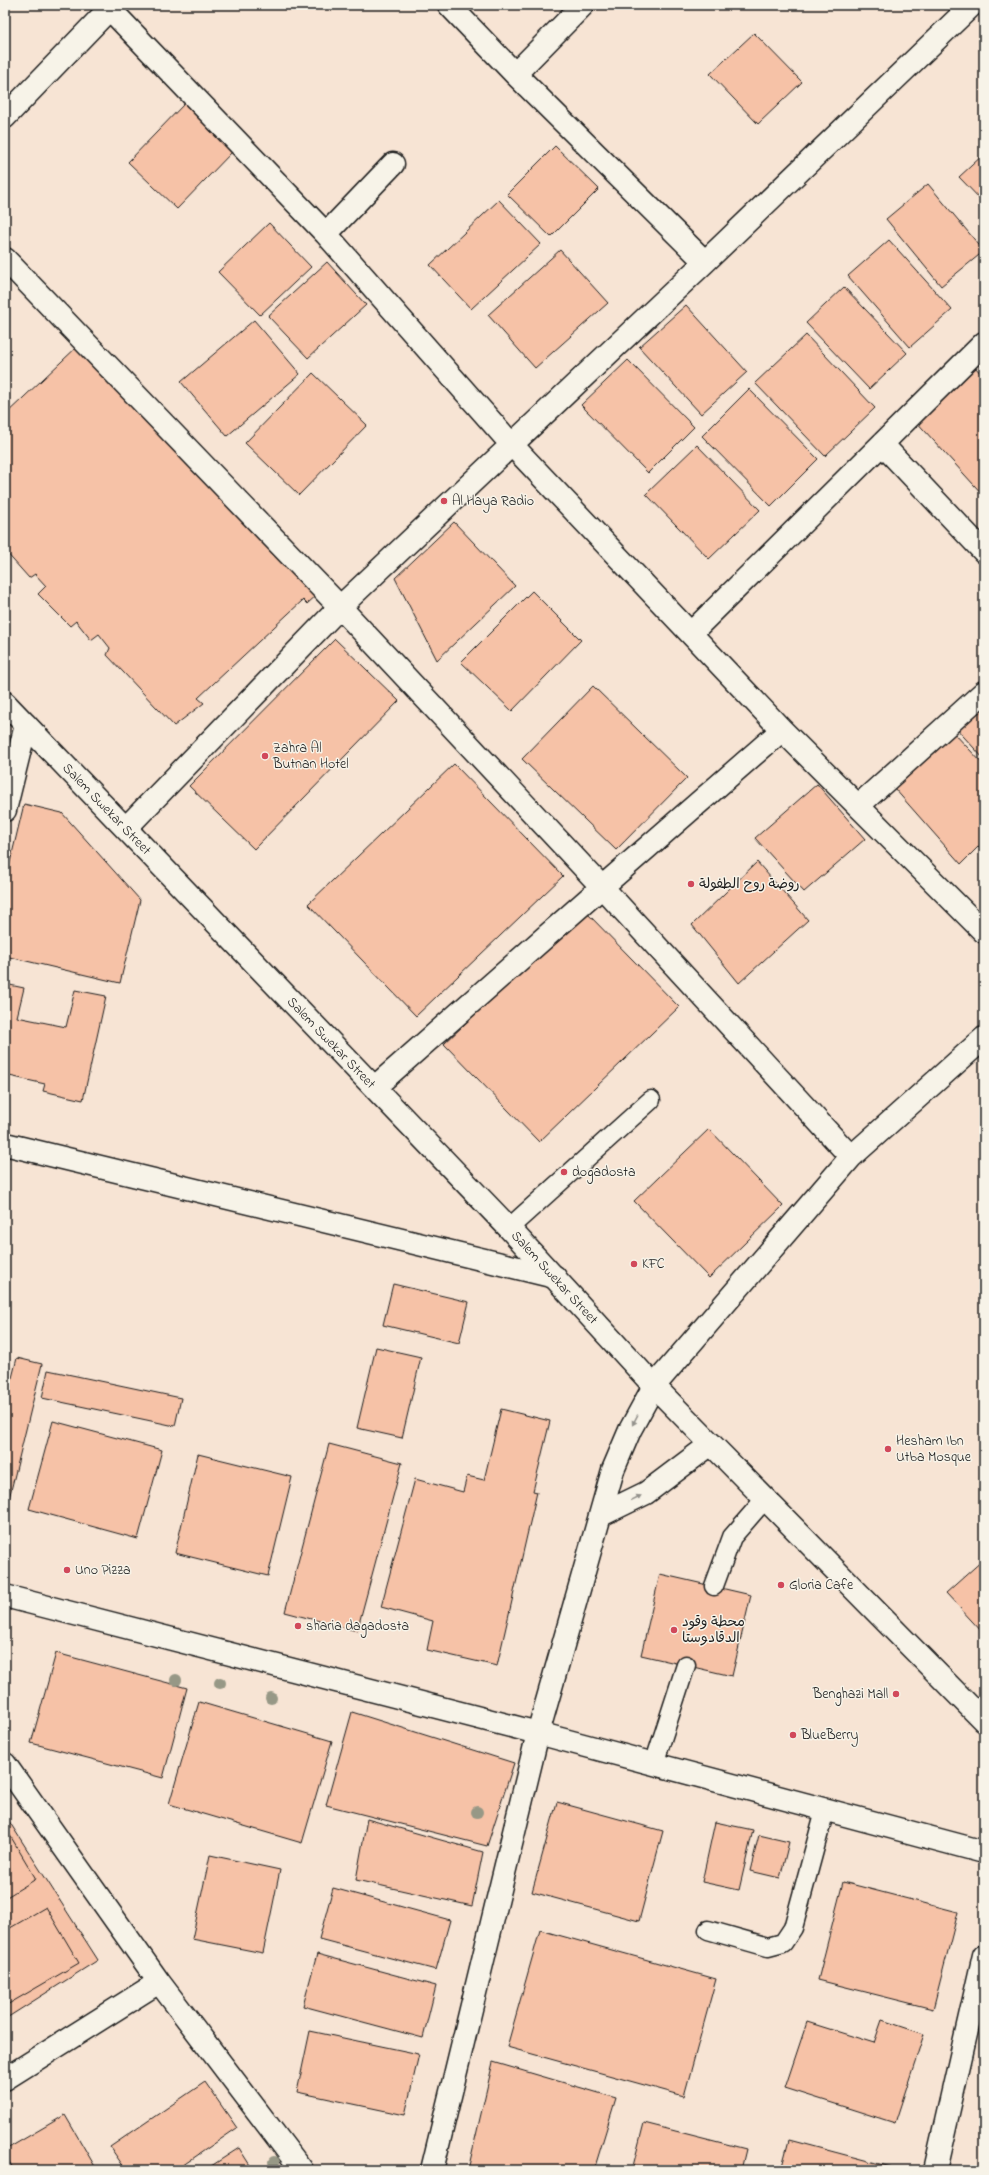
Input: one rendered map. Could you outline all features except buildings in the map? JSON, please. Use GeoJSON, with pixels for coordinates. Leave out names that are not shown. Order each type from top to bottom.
{"type":"FeatureCollection","features":[{"type":"Feature","properties":{"kind":"street"},"geometry":{"type":"LineString","coordinates":[[449,5],[515,74],[705,262]]}},
{"type":"Feature","properties":{"kind":"street"},"geometry":{"type":"LineString","coordinates":[[515,74],[582,5]]}},
{"type":"Feature","properties":{"kind":"street"},"geometry":{"type":"LineString","coordinates":[[126,828],[340,607],[705,262],[972,5]]}},
{"type":"Feature","properties":{"kind":"street"},"geometry":{"type":"LineString","coordinates":[[5,117],[109,6],[326,234],[512,445],[782,730],[984,932]]}},
{"type":"Feature","properties":{"kind":"street"},"geometry":{"type":"LineString","coordinates":[[326,234],[393,164]]}},
{"type":"Feature","properties":{"kind":"street"},"geometry":{"type":"LineString","coordinates":[[5,259],[340,607],[602,887],[851,1157]]}},
{"type":"Feature","properties":{"kind":"street"},"geometry":{"type":"LineString","coordinates":[[691,633],[984,343]]}},
{"type":"Feature","properties":{"kind":"street"},"geometry":{"type":"LineString","coordinates":[[882,444],[984,552]]}},
{"type":"Feature","properties":{"kind":"street"},"geometry":{"type":"LineString","coordinates":[[858,806],[984,692]]}},
{"type":"Feature","properties":{"kind":"street","name":"Salem Swekar Street"},"geometry":{"type":"LineString","coordinates":[[5,703],[509,1228],[654,1386],[984,1721]]}},
{"type":"Feature","properties":{"kind":"street"},"geometry":{"type":"LineString","coordinates":[[5,810],[26,725]]}},
{"type":"Feature","properties":{"kind":"street"},"geometry":{"type":"LineString","coordinates":[[375,1088],[782,730]]}},
{"type":"Feature","properties":{"kind":"street"},"geometry":{"type":"LineString","coordinates":[[432,2170],[538,1732],[613,1470],[622,1448],[654,1386],[851,1157],[984,1038]]}},
{"type":"Feature","properties":{"kind":"street"},"geometry":{"type":"LineString","coordinates":[[5,1144],[555,1277]]}},
{"type":"Feature","properties":{"kind":"street"},"geometry":{"type":"LineString","coordinates":[[601,1515],[646,1493],[711,1444]]}},
{"type":"Feature","properties":{"kind":"street"},"geometry":{"type":"LineString","coordinates":[[5,1596],[538,1732],[984,1852]]}},
{"type":"Feature","properties":{"kind":"street"},"geometry":{"type":"LineString","coordinates":[[5,1764],[159,1982],[302,2170]]}},
{"type":"Feature","properties":{"kind":"street"},"geometry":{"type":"LineString","coordinates":[[935,2170],[984,1955]]}},
{"type":"Feature","properties":{"kind":"street"},"geometry":{"type":"LineString","coordinates":[[5,2079],[159,1982]]}},
{"type":"Feature","properties":{"kind":"lane"},"geometry":{"type":"LineString","coordinates":[[509,1228],[651,1100]]}},
{"type":"Feature","properties":{"kind":"lane"},"geometry":{"type":"LineString","coordinates":[[714,1586],[732,1537],[765,1499]]}},
{"type":"Feature","properties":{"kind":"lane"},"geometry":{"type":"LineString","coordinates":[[654,1764],[686,1666]]}},
{"type":"Feature","properties":{"kind":"lane"},"geometry":{"type":"LineString","coordinates":[[708,1930],[768,1947],[783,1943],[793,1928],[825,1810]]}},
{"type":"Feature","properties":{"kind":"place","name":"Al Haya Radio"},"geometry":{"type":"Point","coordinates":[444,501]}},
{"type":"Feature","properties":{"kind":"place","name":"Zahra Al Butnan Hotel"},"geometry":{"type":"Point","coordinates":[265,756]}},
{"type":"Feature","properties":{"kind":"place","name":"روضة روح الطفولة"},"geometry":{"type":"Point","coordinates":[691,884]}},
{"type":"Feature","properties":{"kind":"place","name":"dogadosta"},"geometry":{"type":"Point","coordinates":[564,1172]}},
{"type":"Feature","properties":{"kind":"place","name":"KFC"},"geometry":{"type":"Point","coordinates":[634,1264]}},
{"type":"Feature","properties":{"kind":"place","name":"Hesham Ibn Utba Mosque"},"geometry":{"type":"Point","coordinates":[888,1449]}},
{"type":"Feature","properties":{"kind":"place","name":"Uno Pizza"},"geometry":{"type":"Point","coordinates":[67,1570]}},
{"type":"Feature","properties":{"kind":"place","name":"Gloria Cafe"},"geometry":{"type":"Point","coordinates":[781,1585]}},
{"type":"Feature","properties":{"kind":"place","name":"sharia dagadosta"},"geometry":{"type":"Point","coordinates":[298,1626]}},
{"type":"Feature","properties":{"kind":"place","name":"محطة وقود الدقادوستا"},"geometry":{"type":"Point","coordinates":[674,1630]}},
{"type":"Feature","properties":{"kind":"place","name":"Benghazi Mall"},"geometry":{"type":"Point","coordinates":[896,1694]}},
{"type":"Feature","properties":{"kind":"place","name":"BlueBerry"},"geometry":{"type":"Point","coordinates":[793,1735]}}]}
